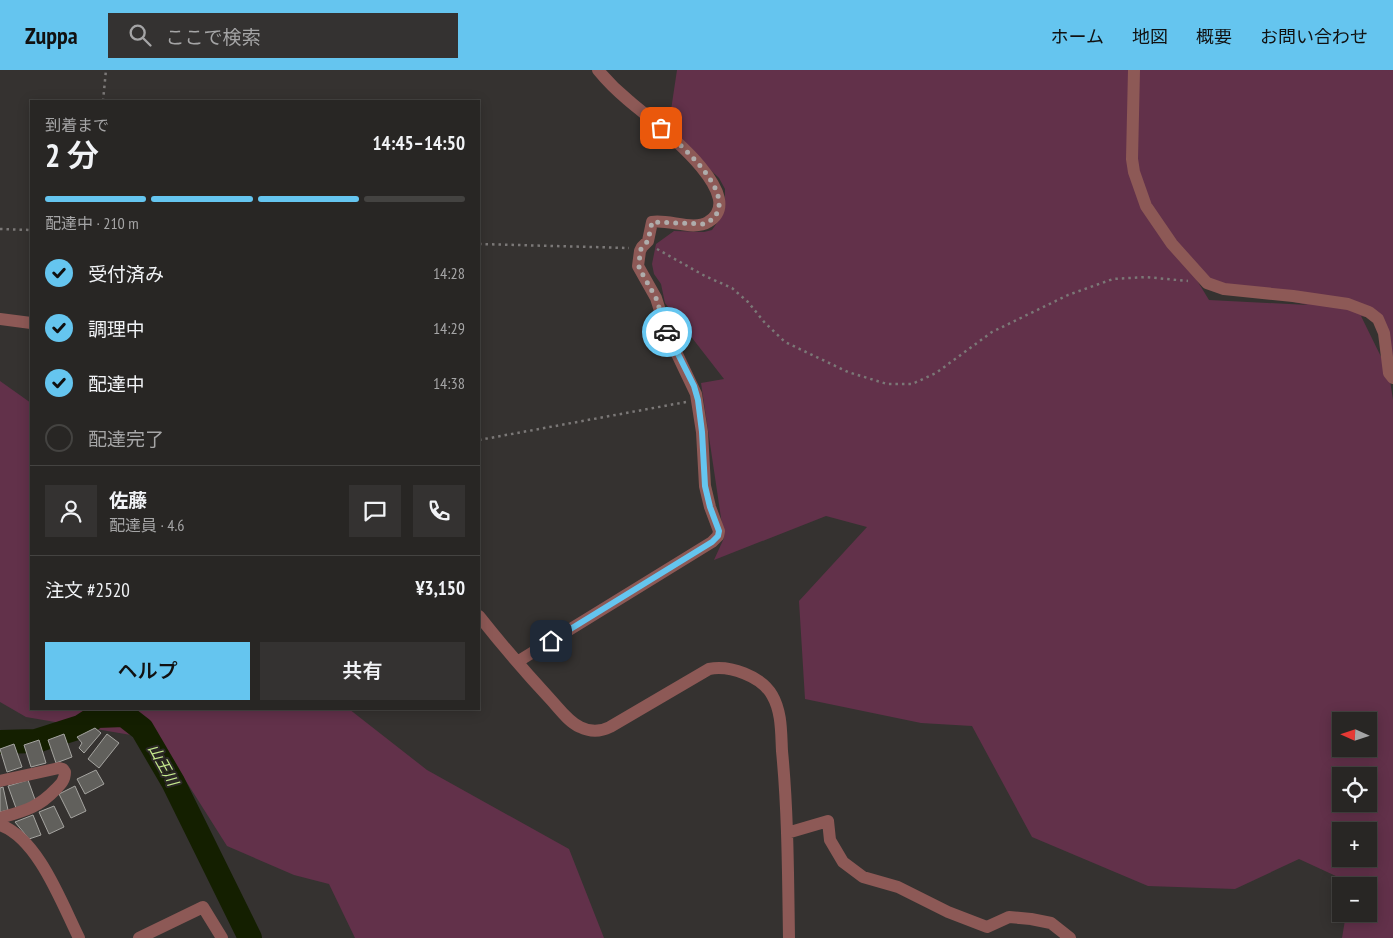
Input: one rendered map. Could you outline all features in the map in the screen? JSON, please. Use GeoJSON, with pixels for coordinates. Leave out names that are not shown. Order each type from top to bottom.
{"type":"FeatureCollection","features":[{"type":"Feature","properties":{"kind":"street"},"geometry":{"type":"LineString","coordinates":[[517,662],[712,542],[718,536],[719,531],[705,486],[702,432],[698,400],[694,386],[667,333],[656,298],[638,263],[652,222],[697,225],[708,223],[718,213],[720,205],[719,196],[708,176],[688,153],[627,100],[598,70]]}},
{"type":"Feature","properties":{"kind":"street"},"geometry":{"type":"LineString","coordinates":[[1134,70],[1132,160],[1134,172],[1146,206],[1172,244],[1207,283],[1224,289],[1348,304],[1369,312],[1378,319],[1384,333],[1389,373],[1393,378]]}},
{"type":"Feature","properties":{"kind":"street"},"geometry":{"type":"LineString","coordinates":[[0,319],[30,323]]}},
{"type":"Feature","properties":{"kind":"street"},"geometry":{"type":"LineString","coordinates":[[480,617],[517,662],[570,720],[581,728],[594,731],[610,727],[708,669],[727,669],[756,680],[769,690],[779,711],[786,790],[789,938]]}},
{"type":"Feature","properties":{"kind":"street"},"geometry":{"type":"LineString","coordinates":[[0,781],[59,768],[65,772],[63,782],[42,803],[25,811],[0,818]]}},
{"type":"Feature","properties":{"kind":"street"},"geometry":{"type":"LineString","coordinates":[[787,833],[828,821],[830,840],[843,862],[863,877],[898,887],[948,912],[987,927],[1009,917],[1031,919],[1052,923],[1070,938]]}},
{"type":"Feature","properties":{"kind":"street"},"geometry":{"type":"LineString","coordinates":[[0,825],[19,835],[34,853],[46,872],[79,938]]}},
{"type":"Feature","properties":{"kind":"street"},"geometry":{"type":"LineString","coordinates":[[139,938],[203,907],[222,938]]}},
{"type":"Feature","properties":{"kind":"path"},"geometry":{"type":"LineString","coordinates":[[103,100],[106,70]]}},
{"type":"Feature","properties":{"kind":"path"},"geometry":{"type":"LineString","coordinates":[[0,229],[30,230]]}},
{"type":"Feature","properties":{"kind":"path"},"geometry":{"type":"LineString","coordinates":[[480,244],[644,245],[732,288],[748,302],[785,342],[848,372],[887,384],[912,384],[936,373],[992,332],[1068,295],[1113,280],[1146,277],[1207,283]]}},
{"type":"Feature","properties":{"kind":"path"},"geometry":{"type":"LineString","coordinates":[[480,440],[698,400]]}},
{"type":"Feature","properties":{"kind":"shaded area"},"geometry":{"type":"Polygon","coordinates":[[[677,70],[1393,70],[1393,375],[1389,374],[1393,400],[1393,938],[1342,938],[1345,922],[1377,922],[1377,877],[1338,877],[1299,859],[1235,889],[1148,886],[1032,837],[972,726],[921,723],[805,699],[799,601],[867,527],[826,516],[714,560],[724,538],[701,383],[724,379],[665,303],[661,284],[654,274],[652,264],[656,244],[674,231],[704,232],[712,230],[725,207],[725,189],[719,178],[668,130],[677,70]],[[1184,259],[1209,300],[1308,305],[1207,283],[1184,259]],[[1361,316],[1388,371],[1378,319],[1361,316]]]}},
{"type":"Feature","properties":{"kind":"shaded area"},"geometry":{"type":"Polygon","coordinates":[[[0,381],[30,402],[30,710],[350,710],[427,770],[569,849],[604,938],[355,938],[329,884],[294,875],[227,846],[160,740],[26,717],[0,702],[0,381]]]}},
{"type":"Feature","properties":{"kind":"building"},"geometry":{"type":"Polygon","coordinates":[[[95,728],[101,733],[84,753],[79,748],[82,743],[77,737],[95,728]]]}},
{"type":"Feature","properties":{"kind":"building"},"geometry":{"type":"Polygon","coordinates":[[[64,734],[72,757],[56,763],[48,740],[64,734]]]}},
{"type":"Feature","properties":{"kind":"building"},"geometry":{"type":"Polygon","coordinates":[[[107,734],[119,743],[99,768],[88,759],[107,734]]]}},
{"type":"Feature","properties":{"kind":"building"},"geometry":{"type":"Polygon","coordinates":[[[39,740],[46,763],[31,767],[24,745],[39,740]]]}},
{"type":"Feature","properties":{"kind":"building"},"geometry":{"type":"Polygon","coordinates":[[[14,744],[22,767],[7,772],[0,749],[14,744]]]}},
{"type":"Feature","properties":{"kind":"building"},"geometry":{"type":"Polygon","coordinates":[[[96,770],[104,784],[85,794],[77,779],[96,770]]]}},
{"type":"Feature","properties":{"kind":"building"},"geometry":{"type":"Polygon","coordinates":[[[28,780],[37,805],[16,808],[8,786],[28,780]]]}},
{"type":"Feature","properties":{"kind":"building"},"geometry":{"type":"Polygon","coordinates":[[[75,786],[86,811],[71,818],[59,794],[75,786]]]}},
{"type":"Feature","properties":{"kind":"building"},"geometry":{"type":"Polygon","coordinates":[[[3,787],[8,810],[0,812],[0,788],[3,787]]]}},
{"type":"Feature","properties":{"kind":"building"},"geometry":{"type":"Polygon","coordinates":[[[54,806],[64,827],[49,834],[39,812],[54,806]]]}},
{"type":"Feature","properties":{"kind":"building"},"geometry":{"type":"Polygon","coordinates":[[[33,815],[41,835],[29,839],[15,822],[33,815]]]}},
{"type":"Feature","properties":{"kind":"waterway","name":"山王川"},"geometry":{"type":"LineString","coordinates":[[0,742],[36,741],[80,727],[97,716],[124,715],[142,729],[173,782],[250,938]]}},
{"type":"Feature","properties":{"kind":"way so far"},"geometry":{"type":"LineString","coordinates":[[661,128],[701,167],[717,191],[720,200],[718,213],[711,221],[702,225],[652,222],[648,241],[641,248],[639,268],[652,288],[667,332]]}},
{"type":"Feature","properties":{"kind":"route"},"geometry":{"type":"LineString","coordinates":[[551,641],[712,542],[718,536],[719,531],[705,486],[702,432],[694,386],[667,332]]}}]}
